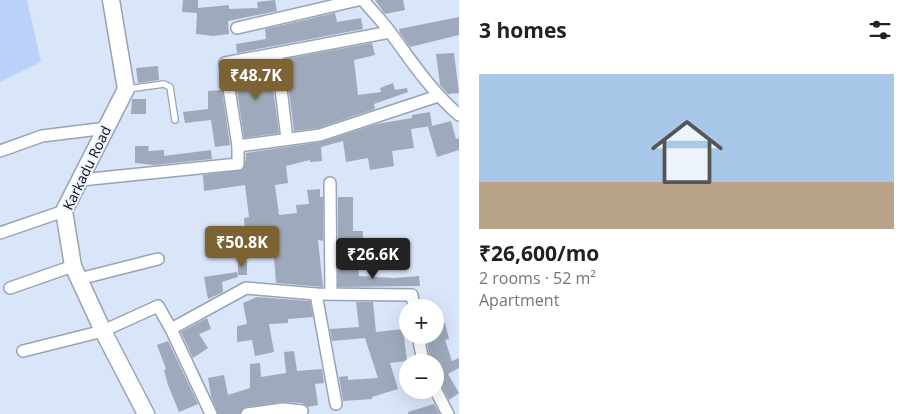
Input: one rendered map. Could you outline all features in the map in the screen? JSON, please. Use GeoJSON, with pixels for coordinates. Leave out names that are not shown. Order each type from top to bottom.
{"type":"FeatureCollection","features":[{"type":"Feature","properties":{"kind":"street"},"geometry":{"type":"LineString","coordinates":[[111,0],[126,89]]}},
{"type":"Feature","properties":{"kind":"street"},"geometry":{"type":"LineString","coordinates":[[237,28],[358,0]]}},
{"type":"Feature","properties":{"kind":"street"},"geometry":{"type":"LineString","coordinates":[[362,0],[390,32],[406,57],[438,96],[459,115]]}},
{"type":"Feature","properties":{"kind":"street"},"geometry":{"type":"LineString","coordinates":[[81,180],[238,164],[238,146],[225,63],[277,55],[390,32]]}},
{"type":"Feature","properties":{"kind":"street"},"geometry":{"type":"LineString","coordinates":[[277,55],[287,139]]}},
{"type":"Feature","properties":{"kind":"street","name":"Karkadu Road"},"geometry":{"type":"LineString","coordinates":[[126,89],[64,211],[76,272],[103,331],[146,414]]}},
{"type":"Feature","properties":{"kind":"street"},"geometry":{"type":"LineString","coordinates":[[238,146],[320,135],[438,96]]}},
{"type":"Feature","properties":{"kind":"street"},"geometry":{"type":"LineString","coordinates":[[0,151],[42,136],[107,128]]}},
{"type":"Feature","properties":{"kind":"street"},"geometry":{"type":"LineString","coordinates":[[330,183],[331,293]]}},
{"type":"Feature","properties":{"kind":"street"},"geometry":{"type":"LineString","coordinates":[[0,233],[64,211]]}},
{"type":"Feature","properties":{"kind":"street"},"geometry":{"type":"LineString","coordinates":[[10,288],[76,272],[158,260]]}},
{"type":"Feature","properties":{"kind":"street"},"geometry":{"type":"LineString","coordinates":[[171,329],[246,288],[316,294],[412,295],[413,299]]}},
{"type":"Feature","properties":{"kind":"street"},"geometry":{"type":"LineString","coordinates":[[316,294],[336,404]]}},
{"type":"Feature","properties":{"kind":"street"},"geometry":{"type":"LineString","coordinates":[[23,351],[103,331],[158,306],[171,329],[210,414]]}},
{"type":"Feature","properties":{"kind":"street"},"geometry":{"type":"LineString","coordinates":[[440,399],[448,414]]}},
{"type":"Feature","properties":{"kind":"street"},"geometry":{"type":"LineString","coordinates":[[247,414],[283,409],[302,411]]}},
{"type":"Feature","properties":{"kind":"lane"},"geometry":{"type":"LineString","coordinates":[[126,89],[164,84],[170,87],[175,120]]}},
{"type":"Feature","properties":{"kind":"shaded area"},"geometry":{"type":"Polygon","coordinates":[[[0,0],[27,0],[41,62],[0,82],[0,0]]]}},
{"type":"Feature","properties":{"kind":"building"},"geometry":{"type":"Polygon","coordinates":[[[183,0],[198,0],[198,8],[229,5],[229,9],[258,8],[257,2],[275,0],[277,11],[228,21],[229,34],[213,36],[196,34],[197,13],[182,12],[183,0]]]}},
{"type":"Feature","properties":{"kind":"building"},"geometry":{"type":"Polygon","coordinates":[[[375,0],[403,0],[405,10],[385,14],[375,0]]]}},
{"type":"Feature","properties":{"kind":"building"},"geometry":{"type":"Polygon","coordinates":[[[335,13],[337,22],[361,18],[363,29],[237,53],[236,44],[266,39],[265,29],[335,13]]]}},
{"type":"Feature","properties":{"kind":"building"},"geometry":{"type":"Polygon","coordinates":[[[459,17],[459,35],[410,47],[399,29],[459,17]]]}},
{"type":"Feature","properties":{"kind":"building"},"geometry":{"type":"Polygon","coordinates":[[[372,43],[375,55],[354,60],[358,95],[381,92],[380,88],[393,83],[395,90],[407,88],[408,92],[374,104],[375,109],[318,128],[294,131],[285,59],[372,43]]]}},
{"type":"Feature","properties":{"kind":"building"},"geometry":{"type":"Polygon","coordinates":[[[454,53],[459,93],[448,94],[440,85],[436,54],[454,53]]]}},
{"type":"Feature","properties":{"kind":"building"},"geometry":{"type":"Polygon","coordinates":[[[266,63],[268,81],[272,81],[279,133],[244,138],[234,69],[266,63]]]}},
{"type":"Feature","properties":{"kind":"building"},"geometry":{"type":"Polygon","coordinates":[[[158,66],[159,80],[138,83],[136,68],[158,66]]]}},
{"type":"Feature","properties":{"kind":"building"},"geometry":{"type":"Polygon","coordinates":[[[222,90],[230,145],[215,147],[211,120],[185,123],[183,112],[208,109],[208,91],[222,90]]]}},
{"type":"Feature","properties":{"kind":"building"},"geometry":{"type":"Polygon","coordinates":[[[132,99],[146,99],[146,114],[131,114],[132,99]]]}},
{"type":"Feature","properties":{"kind":"building"},"geometry":{"type":"Polygon","coordinates":[[[430,112],[432,126],[411,129],[414,148],[392,151],[394,166],[370,170],[368,158],[346,162],[343,141],[321,147],[322,161],[310,162],[310,160],[286,166],[288,183],[275,185],[279,215],[297,213],[296,205],[309,204],[307,190],[320,189],[320,197],[323,197],[323,241],[318,240],[323,287],[276,283],[272,230],[245,233],[244,218],[249,217],[245,185],[204,191],[203,175],[242,170],[245,164],[246,153],[321,142],[377,124],[412,118],[412,115],[430,112]]]}},
{"type":"Feature","properties":{"kind":"building"},"geometry":{"type":"Polygon","coordinates":[[[451,121],[456,139],[459,138],[459,150],[437,157],[428,127],[451,121]]]}},
{"type":"Feature","properties":{"kind":"building"},"geometry":{"type":"Polygon","coordinates":[[[135,146],[149,146],[148,151],[164,150],[164,156],[211,150],[212,159],[154,165],[135,163],[135,146]]]}},
{"type":"Feature","properties":{"kind":"building"},"geometry":{"type":"Polygon","coordinates":[[[338,197],[353,197],[353,231],[363,231],[363,242],[338,241],[338,197]]]}},
{"type":"Feature","properties":{"kind":"building"},"geometry":{"type":"Polygon","coordinates":[[[238,261],[247,261],[247,275],[238,275],[238,261]]]}},
{"type":"Feature","properties":{"kind":"building"},"geometry":{"type":"Polygon","coordinates":[[[358,268],[359,276],[394,278],[419,276],[420,286],[338,287],[338,270],[358,268]]]}},
{"type":"Feature","properties":{"kind":"building"},"geometry":{"type":"Polygon","coordinates":[[[237,272],[238,277],[222,282],[223,292],[208,299],[204,277],[237,272]]]}},
{"type":"Feature","properties":{"kind":"building"},"geometry":{"type":"Polygon","coordinates":[[[257,297],[310,301],[313,317],[288,319],[288,323],[269,324],[274,352],[255,356],[252,340],[237,342],[237,326],[247,324],[243,303],[257,297]]]}},
{"type":"Feature","properties":{"kind":"building"},"geometry":{"type":"Polygon","coordinates":[[[356,302],[373,302],[376,332],[399,329],[399,344],[405,344],[406,354],[399,354],[399,362],[390,363],[398,389],[372,397],[372,399],[343,401],[339,377],[348,376],[348,380],[378,378],[365,338],[332,341],[330,329],[359,327],[356,302]]]}},
{"type":"Feature","properties":{"kind":"building"},"geometry":{"type":"Polygon","coordinates":[[[207,318],[211,329],[199,334],[208,348],[193,358],[181,332],[207,318]]]}},
{"type":"Feature","properties":{"kind":"building"},"geometry":{"type":"Polygon","coordinates":[[[444,323],[449,339],[445,340],[452,361],[459,358],[459,368],[448,374],[459,393],[449,400],[444,391],[444,354],[429,354],[427,344],[444,344],[444,323]]]}},
{"type":"Feature","properties":{"kind":"building"},"geometry":{"type":"Polygon","coordinates":[[[168,341],[198,404],[179,412],[168,385],[164,370],[166,369],[157,345],[168,341]]]}},
{"type":"Feature","properties":{"kind":"building"},"geometry":{"type":"Polygon","coordinates":[[[294,351],[297,371],[322,369],[324,383],[315,384],[318,405],[308,407],[302,403],[282,402],[246,407],[240,414],[218,414],[211,396],[208,378],[224,375],[228,395],[250,388],[250,364],[260,363],[261,377],[286,373],[284,352],[294,351]]]}},
{"type":"Feature","properties":{"kind":"building"},"geometry":{"type":"Polygon","coordinates":[[[434,404],[440,414],[408,414],[408,412],[434,404]]]}}]}
